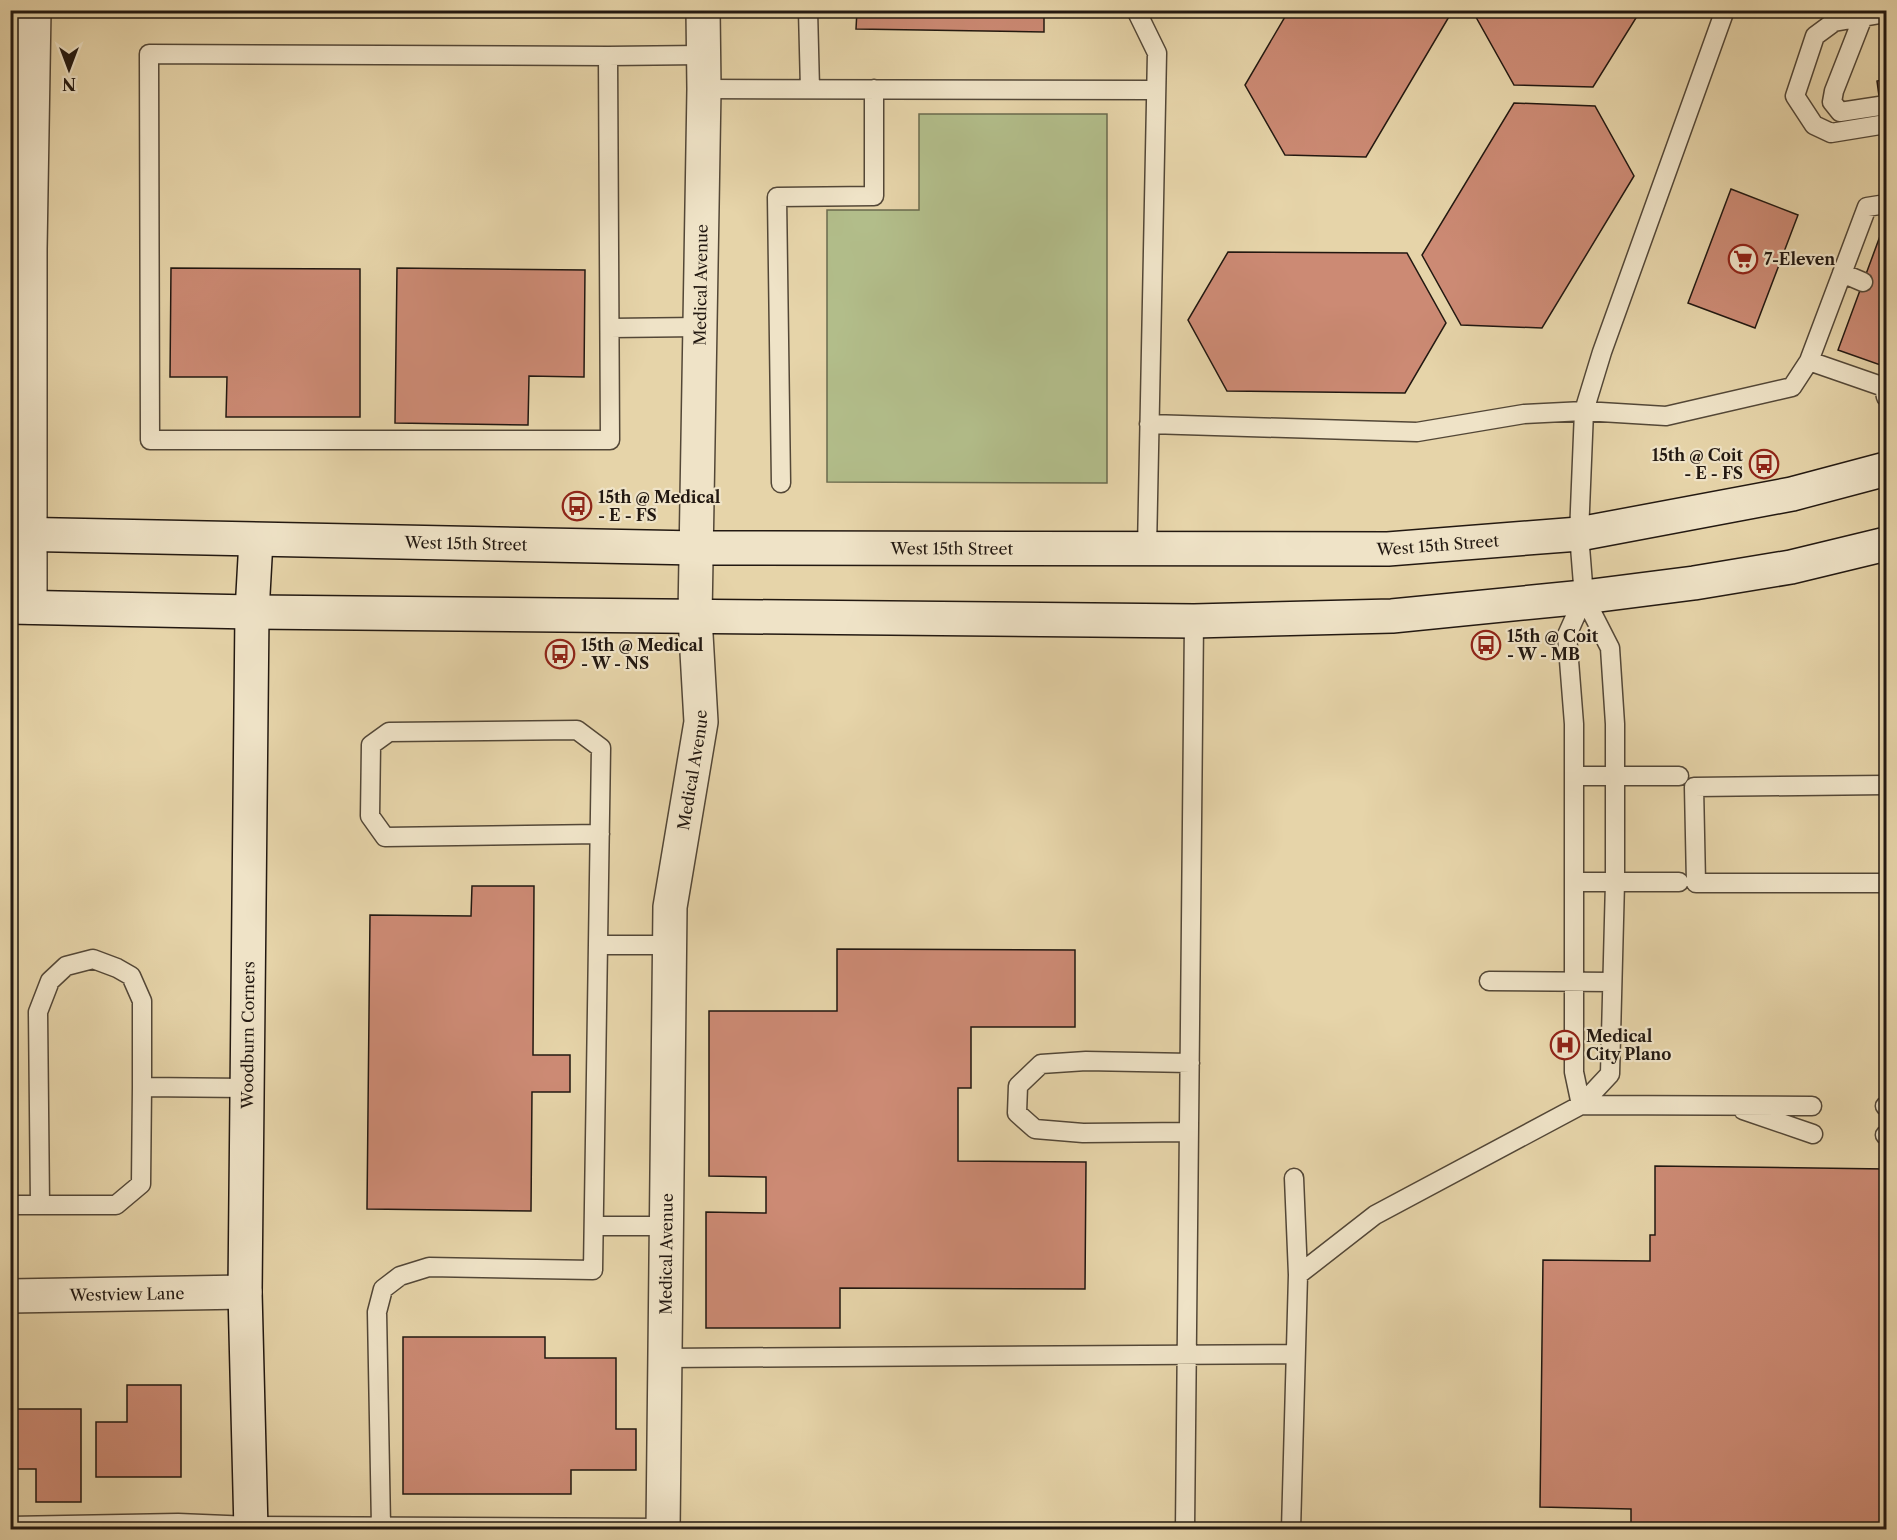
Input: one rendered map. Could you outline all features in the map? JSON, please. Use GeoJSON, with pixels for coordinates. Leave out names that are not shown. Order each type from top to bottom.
{"type":"FeatureCollection","features":[{"type":"Feature","properties":{"kind":"main road"},"geometry":{"type":"LineString","coordinates":[[34,10],[20,249],[20,607],[252,612],[1194,621],[1392,616],[1584,597],[1694,583],[1791,567],[1887,544]]}},
{"type":"Feature","properties":{"kind":"main road","name":"Medical Avenue"},"geometry":{"type":"LineString","coordinates":[[663,1529],[670,907],[701,722],[695,617],[704,89],[703,10]]}},
{"type":"Feature","properties":{"kind":"main road","name":"West 15th Street"},"geometry":{"type":"LineString","coordinates":[[20,534],[697,548],[1388,549],[1579,534],[1792,494],[1887,469]]}},
{"type":"Feature","properties":{"kind":"main road","name":"Woodburn Corners"},"geometry":{"type":"LineString","coordinates":[[251,1528],[245,1292],[252,612],[256,540]]}},
{"type":"Feature","properties":{"kind":"main road","name":"Westview Lane"},"geometry":{"type":"LineString","coordinates":[[10,1296],[245,1292]]}},
{"type":"Feature","properties":{"kind":"lane"},"geometry":{"type":"LineString","coordinates":[[808,10],[810,89]]}},
{"type":"Feature","properties":{"kind":"lane"},"geometry":{"type":"LineString","coordinates":[[1136,10],[1156,53],[1147,549]]}},
{"type":"Feature","properties":{"kind":"lane"},"geometry":{"type":"LineString","coordinates":[[1298,1275],[1375,1215],[1581,1105],[1610,1074],[1615,882],[1615,724],[1610,648],[1584,597],[1579,534],[1584,411],[1602,352],[1725,10]]}},
{"type":"Feature","properties":{"kind":"lane"},"geometry":{"type":"LineString","coordinates":[[1887,13],[1834,22],[1815,36],[1795,96],[1814,125],[1831,133],[1887,124]]}},
{"type":"Feature","properties":{"kind":"lane"},"geometry":{"type":"LineString","coordinates":[[1863,17],[1834,91],[1832,102],[1840,112],[1887,105]]}},
{"type":"Feature","properties":{"kind":"lane"},"geometry":{"type":"LineString","coordinates":[[608,56],[610,440],[150,440],[149,54],[702,55]]}},
{"type":"Feature","properties":{"kind":"lane"},"geometry":{"type":"LineString","coordinates":[[704,89],[1155,90]]}},
{"type":"Feature","properties":{"kind":"lane"},"geometry":{"type":"LineString","coordinates":[[781,483],[777,197],[874,196],[874,89]]}},
{"type":"Feature","properties":{"kind":"lane"},"geometry":{"type":"LineString","coordinates":[[1149,424],[1417,432],[1524,414],[1584,411],[1666,416],[1792,387],[1809,361],[1867,207],[1887,204]]}},
{"type":"Feature","properties":{"kind":"lane"},"geometry":{"type":"LineString","coordinates":[[1842,273],[1863,282]]}},
{"type":"Feature","properties":{"kind":"lane"},"geometry":{"type":"LineString","coordinates":[[610,328],[700,327]]}},
{"type":"Feature","properties":{"kind":"lane"},"geometry":{"type":"LineString","coordinates":[[1809,361],[1886,390]]}},
{"type":"Feature","properties":{"kind":"lane"},"geometry":{"type":"LineString","coordinates":[[1581,1105],[1574,1072],[1574,724],[1566,635],[1584,597]]}},
{"type":"Feature","properties":{"kind":"lane"},"geometry":{"type":"LineString","coordinates":[[1185,1530],[1194,621]]}},
{"type":"Feature","properties":{"kind":"lane"},"geometry":{"type":"LineString","coordinates":[[389,1528],[377,1312],[383,1289],[400,1276],[429,1268],[593,1270],[594,1226],[600,834],[601,748],[577,730],[389,732],[371,745],[370,816],[385,837],[600,834]]}},
{"type":"Feature","properties":{"kind":"lane"},"geometry":{"type":"LineString","coordinates":[[1574,776],[1679,776]]}},
{"type":"Feature","properties":{"kind":"lane"},"geometry":{"type":"LineString","coordinates":[[1887,785],[1694,788],[1696,883],[1887,883]]}},
{"type":"Feature","properties":{"kind":"lane"},"geometry":{"type":"LineString","coordinates":[[1574,882],[1679,882]]}},
{"type":"Feature","properties":{"kind":"lane"},"geometry":{"type":"LineString","coordinates":[[598,945],[669,945]]}},
{"type":"Feature","properties":{"kind":"lane"},"geometry":{"type":"LineString","coordinates":[[10,1205],[40,1205],[116,1205],[141,1184],[142,1001],[131,976],[93,959],[66,966],[50,981],[38,1012],[40,1205]]}},
{"type":"Feature","properties":{"kind":"lane"},"geometry":{"type":"LineString","coordinates":[[1489,981],[1612,982]]}},
{"type":"Feature","properties":{"kind":"lane"},"geometry":{"type":"LineString","coordinates":[[1189,1132],[1083,1133],[1035,1130],[1017,1113],[1018,1086],[1041,1064],[1086,1061],[1190,1064]]}},
{"type":"Feature","properties":{"kind":"lane"},"geometry":{"type":"LineString","coordinates":[[142,1087],[247,1088]]}},
{"type":"Feature","properties":{"kind":"lane"},"geometry":{"type":"LineString","coordinates":[[1581,1105],[1812,1106]]}},
{"type":"Feature","properties":{"kind":"lane"},"geometry":{"type":"LineString","coordinates":[[1730,1106],[1813,1134]]}},
{"type":"Feature","properties":{"kind":"lane"},"geometry":{"type":"LineString","coordinates":[[1291,1530],[1298,1275],[1294,1178]]}},
{"type":"Feature","properties":{"kind":"lane"},"geometry":{"type":"LineString","coordinates":[[594,1226],[666,1226]]}},
{"type":"Feature","properties":{"kind":"lane"},"geometry":{"type":"LineString","coordinates":[[664,1358],[1295,1354]]}},
{"type":"Feature","properties":{"kind":"lane"},"geometry":{"type":"LineString","coordinates":[[10,1526],[178,1523],[251,1528],[663,1529]]}},
{"type":"Feature","properties":{"kind":"green space"},"geometry":{"type":"Polygon","coordinates":[[[919,114],[1107,114],[1107,483],[827,482],[827,210],[919,210],[919,114]]]}},
{"type":"Feature","properties":{"kind":"building"},"geometry":{"type":"Polygon","coordinates":[[[857,10],[1044,10],[1044,32],[856,29],[857,10]]]}},
{"type":"Feature","properties":{"kind":"building"},"geometry":{"type":"Polygon","coordinates":[[[1289,10],[1453,10],[1366,157],[1285,155],[1245,85],[1289,10]]]}},
{"type":"Feature","properties":{"kind":"building"},"geometry":{"type":"Polygon","coordinates":[[[1472,10],[1632,10],[1636,18],[1593,87],[1514,85],[1472,10]]]}},
{"type":"Feature","properties":{"kind":"building"},"geometry":{"type":"Polygon","coordinates":[[[1886,79],[1886,95],[1879,96],[1877,81],[1886,79]]]}},
{"type":"Feature","properties":{"kind":"building"},"geometry":{"type":"Polygon","coordinates":[[[1514,103],[1595,106],[1634,176],[1542,328],[1461,325],[1422,255],[1514,103]]]}},
{"type":"Feature","properties":{"kind":"building","name":"7-Eleven"},"geometry":{"type":"Polygon","coordinates":[[[1731,189],[1798,215],[1755,328],[1688,303],[1731,189]]]}},
{"type":"Feature","properties":{"kind":"building","name":"7-Eleven"},"geometry":{"type":"Polygon","coordinates":[[[1883,228],[1886,230],[1886,367],[1838,350],[1883,228]]]}},
{"type":"Feature","properties":{"kind":"building"},"geometry":{"type":"Polygon","coordinates":[[[1228,252],[1407,253],[1446,323],[1405,393],[1227,391],[1188,320],[1228,252]]]}},
{"type":"Feature","properties":{"kind":"building"},"geometry":{"type":"Polygon","coordinates":[[[171,268],[360,269],[360,417],[226,417],[227,377],[170,377],[171,268]]]}},
{"type":"Feature","properties":{"kind":"building"},"geometry":{"type":"Polygon","coordinates":[[[397,268],[585,270],[584,377],[529,376],[528,425],[395,423],[397,268]]]}},
{"type":"Feature","properties":{"kind":"building"},"geometry":{"type":"Polygon","coordinates":[[[472,886],[534,886],[533,1055],[570,1055],[570,1092],[532,1092],[531,1211],[367,1209],[370,915],[471,916],[472,886]]]}},
{"type":"Feature","properties":{"kind":"building"},"geometry":{"type":"Polygon","coordinates":[[[837,949],[1075,950],[1075,1027],[971,1027],[971,1088],[958,1088],[958,1161],[1086,1162],[1085,1289],[840,1288],[840,1328],[706,1328],[706,1212],[766,1213],[766,1177],[709,1176],[709,1011],[837,1011],[837,949]]]}},
{"type":"Feature","properties":{"kind":"building"},"geometry":{"type":"Polygon","coordinates":[[[1655,1166],[1886,1169],[1886,1530],[1631,1530],[1631,1509],[1540,1507],[1543,1260],[1650,1261],[1650,1235],[1655,1235],[1655,1166]]]}},
{"type":"Feature","properties":{"kind":"building"},"geometry":{"type":"Polygon","coordinates":[[[403,1337],[545,1337],[545,1358],[616,1358],[616,1429],[636,1429],[636,1470],[571,1470],[571,1494],[403,1494],[403,1337]]]}},
{"type":"Feature","properties":{"kind":"building"},"geometry":{"type":"Polygon","coordinates":[[[127,1385],[181,1385],[181,1477],[96,1477],[96,1422],[127,1422],[127,1385]]]}},
{"type":"Feature","properties":{"kind":"building"},"geometry":{"type":"Polygon","coordinates":[[[10,1409],[81,1409],[81,1502],[36,1502],[36,1469],[10,1469],[10,1409]]]}},
{"type":"Feature","properties":{"kind":"place","name":"7-Eleven"},"geometry":{"type":"Point","coordinates":[1743,259]}},
{"type":"Feature","properties":{"kind":"place","name":"15th @ Coit - E - FS"},"geometry":{"type":"Point","coordinates":[1764,464]}},
{"type":"Feature","properties":{"kind":"place","name":"15th @ Medical - E - FS"},"geometry":{"type":"Point","coordinates":[577,506]}},
{"type":"Feature","properties":{"kind":"place","name":"15th @ Coit - W - MB"},"geometry":{"type":"Point","coordinates":[1486,645]}},
{"type":"Feature","properties":{"kind":"place","name":"15th @ Medical - W - NS"},"geometry":{"type":"Point","coordinates":[560,654]}},
{"type":"Feature","properties":{"kind":"place","name":"Medical City Plano"},"geometry":{"type":"Point","coordinates":[1565,1045]}}]}
